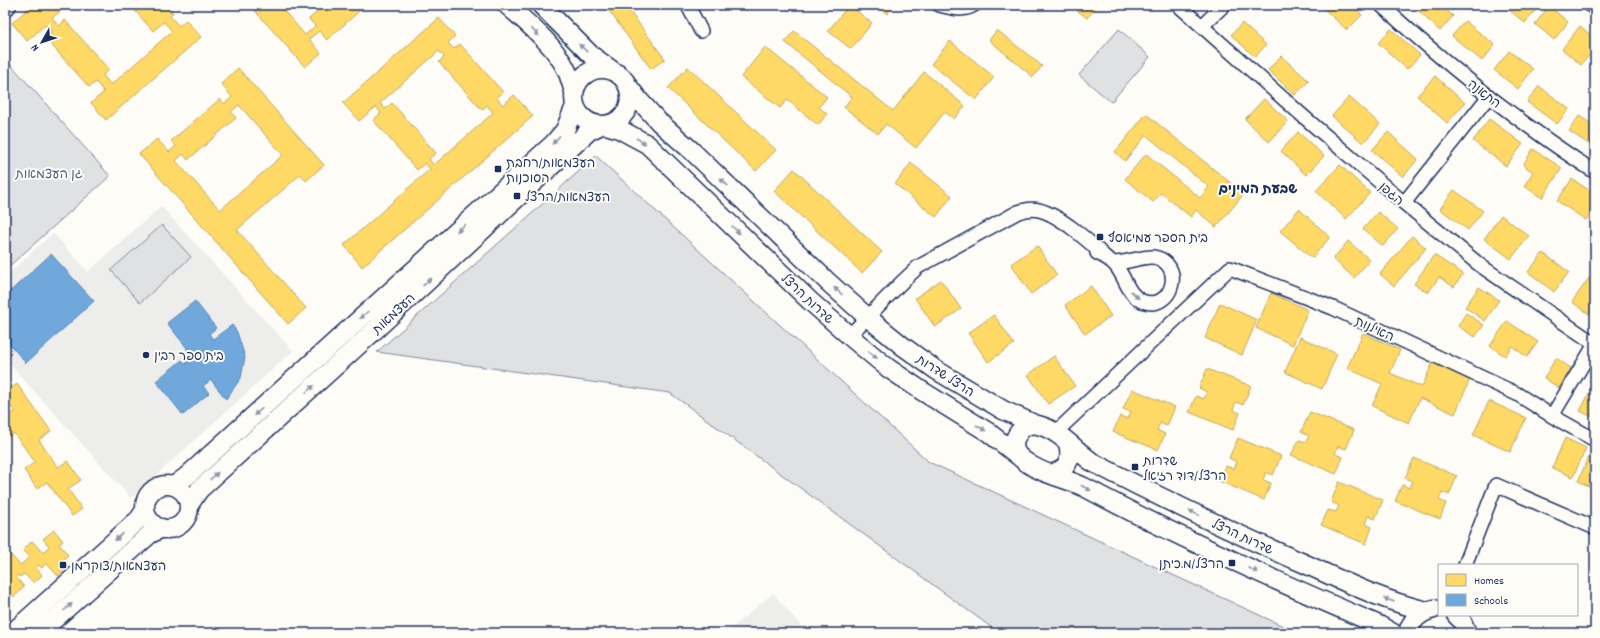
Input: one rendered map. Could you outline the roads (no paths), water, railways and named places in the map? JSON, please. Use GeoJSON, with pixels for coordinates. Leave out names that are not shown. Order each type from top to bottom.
{"type":"FeatureCollection","features":[{"type":"Feature","properties":{"kind":"main road"},"geometry":{"type":"LineString","coordinates":[[507,5],[537,33],[558,56],[567,71],[579,114],[585,120],[593,124],[603,125],[621,118],[627,111],[630,98],[628,86],[625,80],[590,55],[541,5]]}},
{"type":"Feature","properties":{"kind":"main road"},"geometry":{"type":"LineString","coordinates":[[574,99],[576,83],[589,71],[597,68],[606,68],[614,71]]}},
{"type":"Feature","properties":{"kind":"main road","name":"שדרות הרצל"},"geometry":{"type":"LineString","coordinates":[[628,86],[659,122],[692,151],[828,282],[867,317]]}},
{"type":"Feature","properties":{"kind":"main road","name":"העצמאות"},"geometry":{"type":"LineString","coordinates":[[174,486],[187,476],[553,144],[565,130],[574,99]]}},
{"type":"Feature","properties":{"kind":"main road","name":"העצמאות"},"geometry":{"type":"LineString","coordinates":[[189,505],[199,490],[589,131],[603,125]]}},
{"type":"Feature","properties":{"kind":"main road","name":"שדרות הרצל"},"geometry":{"type":"LineString","coordinates":[[603,125],[626,133],[647,144],[799,291],[849,336],[888,368],[922,392],[988,432],[1022,460]]}},
{"type":"Feature","properties":{"kind":"main road","name":"הרצל שדרות"},"geometry":{"type":"LineString","coordinates":[[867,317],[904,347],[955,382],[1003,410],[1032,423]]}},
{"type":"Feature","properties":{"kind":"main road"},"geometry":{"type":"LineString","coordinates":[[1032,423],[1040,425],[1062,438],[1070,452],[1069,460],[1060,472],[1050,474],[1034,468],[1022,460],[1016,453],[1015,444],[1018,434],[1023,427],[1032,423]]}},
{"type":"Feature","properties":{"kind":"main road","name":"שדרות הרצל"},"geometry":{"type":"LineString","coordinates":[[1062,438],[1092,462],[1150,492],[1251,540],[1390,601],[1433,610]]}},
{"type":"Feature","properties":{"kind":"main road","name":"שדרות הרצל"},"geometry":{"type":"LineString","coordinates":[[1050,474],[1076,483],[1184,538],[1379,625],[1393,633]]}},
{"type":"Feature","properties":{"kind":"main road"},"geometry":{"type":"LineString","coordinates":[[12,633],[139,519],[145,510],[148,495],[153,490],[159,486],[167,485],[181,489],[186,495],[189,505],[187,516],[183,522],[171,528],[162,528],[150,534],[39,633]]}},
{"type":"Feature","properties":{"kind":"main road"},"geometry":{"type":"LineString","coordinates":[[145,510],[152,522],[162,528]]}},
{"type":"Feature","properties":{"kind":"main road"},"geometry":{"type":"LineString","coordinates":[[1408,633],[1412,622],[1418,615],[1433,610]]}},
{"type":"Feature","properties":{"kind":"main road"},"geometry":{"type":"LineString","coordinates":[[1461,623],[1475,633]]}},
{"type":"Feature","properties":{"kind":"street"},"geometry":{"type":"LineString","coordinates":[[690,5],[688,6],[701,31]]}},
{"type":"Feature","properties":{"kind":"street"},"geometry":{"type":"LineString","coordinates":[[939,5],[954,9],[969,8],[974,5]]}},
{"type":"Feature","properties":{"kind":"street","name":"הגפן"},"geometry":{"type":"LineString","coordinates":[[1178,5],[1404,203],[1482,266],[1595,344]]}},
{"type":"Feature","properties":{"kind":"street"},"geometry":{"type":"LineString","coordinates":[[1202,26],[1224,5]]}},
{"type":"Feature","properties":{"kind":"street","name":"התאנה"},"geometry":{"type":"LineString","coordinates":[[1381,5],[1489,96],[1565,153],[1595,172]]}},
{"type":"Feature","properties":{"kind":"street"},"geometry":{"type":"LineString","coordinates":[[1590,5],[1595,9]]}},
{"type":"Feature","properties":{"kind":"street"},"geometry":{"type":"LineString","coordinates":[[1404,203],[1489,96]]}},
{"type":"Feature","properties":{"kind":"street"},"geometry":{"type":"LineString","coordinates":[[849,336],[918,267],[1007,217],[1023,210],[1042,217],[1081,245],[1109,260],[1123,277],[1131,292],[1139,300],[1150,302],[1158,301],[1164,297],[1171,288],[1173,280],[1171,272],[1164,262],[1157,258],[1149,257],[1130,261],[1109,260]]}},
{"type":"Feature","properties":{"kind":"street","name":"האילנות"},"geometry":{"type":"LineString","coordinates":[[1062,438],[1230,268],[1333,308],[1517,394],[1595,440]]}},
{"type":"Feature","properties":{"kind":"street"},"geometry":{"type":"LineString","coordinates":[[1552,416],[1595,344]]}},
{"type":"Feature","properties":{"kind":"street"},"geometry":{"type":"LineString","coordinates":[[1465,564],[1496,485],[1595,528]]}},
{"type":"Feature","properties":{"kind":"place","name":"העצמאות/רחבת הסוכנות"},"geometry":{"type":"Point","coordinates":[498,169]}},
{"type":"Feature","properties":{"kind":"place","name":"העצמאות/הרצל"},"geometry":{"type":"Point","coordinates":[517,196]}},
{"type":"Feature","properties":{"kind":"place","name":"בית הספר עמיאסף"},"geometry":{"type":"Point","coordinates":[1100,237]}},
{"type":"Feature","properties":{"kind":"place","name":"בית ספר רבין"},"geometry":{"type":"Point","coordinates":[146,355]}},
{"type":"Feature","properties":{"kind":"place","name":"שדרות הרצל/דוד רזיאל"},"geometry":{"type":"Point","coordinates":[1135,467]}},
{"type":"Feature","properties":{"kind":"place","name":"הרצל/מ.כיתן"},"geometry":{"type":"Point","coordinates":[1232,563]}},
{"type":"Feature","properties":{"kind":"place","name":"העצמאות/צוקרמן"},"geometry":{"type":"Point","coordinates":[63,565]}},
{"type":"Feature","properties":{"kind":"district","name":"שבעת המינים"},"geometry":{"type":"Point","coordinates":[1258,188]}},
{"type":"Feature","properties":{"kind":"park label","name":"גן העצמאות"},"geometry":{"type":"Point","coordinates":[49,173]}}]}
